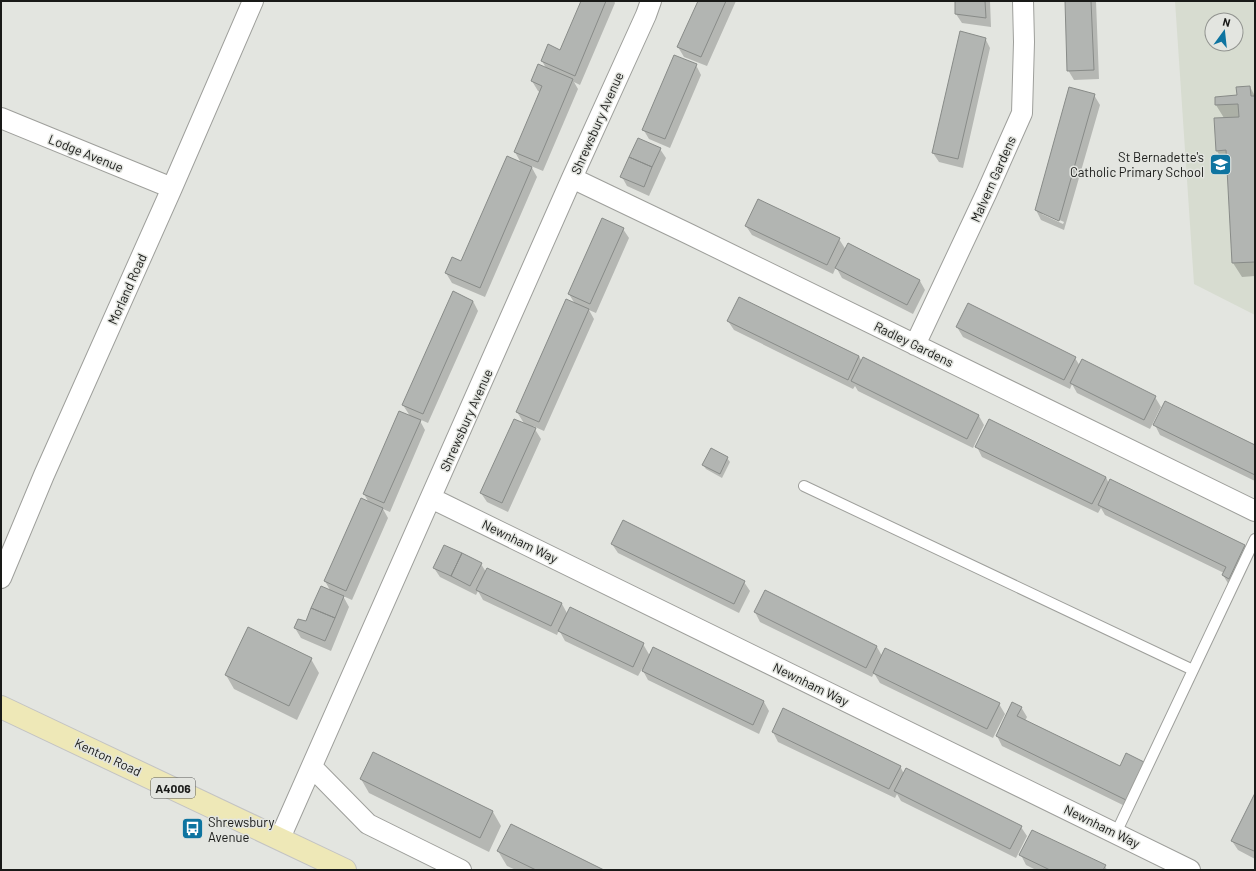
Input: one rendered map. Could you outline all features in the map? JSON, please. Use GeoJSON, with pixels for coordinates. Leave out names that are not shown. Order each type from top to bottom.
{"type":"FeatureCollection","features":[{"type":"Feature","properties":{"kind":"main road","name":"Kenton Road"},"geometry":{"type":"LineString","coordinates":[[1,707],[280,838],[340,869]]}},
{"type":"Feature","properties":{"kind":"street","name":"Morland Road"},"geometry":{"type":"LineString","coordinates":[[1,578],[44,475],[172,188],[253,1]]}},
{"type":"Feature","properties":{"kind":"street","name":"Shrewsbury Avenue"},"geometry":{"type":"LineString","coordinates":[[280,838],[651,1]]}},
{"type":"Feature","properties":{"kind":"street","name":"Malvern Gardens"},"geometry":{"type":"LineString","coordinates":[[915,345],[986,194],[1022,113],[1024,42],[1023,1]]}},
{"type":"Feature","properties":{"kind":"street","name":"Lodge Avenue"},"geometry":{"type":"LineString","coordinates":[[1,118],[172,188]]}},
{"type":"Feature","properties":{"kind":"street","name":"Radley Gardens"},"geometry":{"type":"LineString","coordinates":[[572,178],[1255,511]]}},
{"type":"Feature","properties":{"kind":"street","name":"Newnham Way"},"geometry":{"type":"LineString","coordinates":[[431,498],[1190,870]]}},
{"type":"Feature","properties":{"kind":"street"},"geometry":{"type":"LineString","coordinates":[[312,767],[368,824],[461,870]]}},
{"type":"Feature","properties":{"kind":"lane"},"geometry":{"type":"LineString","coordinates":[[804,486],[1193,670]]}},
{"type":"Feature","properties":{"kind":"lane"},"geometry":{"type":"LineString","coordinates":[[1116,833],[1255,539]]}},
{"type":"Feature","properties":{"kind":"shaded area","name":"St Bernadette's Catholic Primary School"},"geometry":{"type":"Polygon","coordinates":[[[1175,1],[1255,1],[1255,315],[1194,284],[1175,1]]]}},
{"type":"Feature","properties":{"kind":"building"},"geometry":{"type":"Polygon","coordinates":[[[581,1],[606,1],[575,76],[541,61],[548,44],[560,50],[581,1]]]}},
{"type":"Feature","properties":{"kind":"building"},"geometry":{"type":"Polygon","coordinates":[[[698,1],[726,1],[701,57],[677,47],[698,1]]]}},
{"type":"Feature","properties":{"kind":"building"},"geometry":{"type":"Polygon","coordinates":[[[955,1],[985,1],[986,18],[955,14],[955,1]]]}},
{"type":"Feature","properties":{"kind":"building"},"geometry":{"type":"Polygon","coordinates":[[[1065,1],[1091,1],[1094,70],[1067,71],[1065,1]]]}},
{"type":"Feature","properties":{"kind":"building"},"geometry":{"type":"Polygon","coordinates":[[[960,31],[986,38],[958,159],[932,153],[960,31]]]}},
{"type":"Feature","properties":{"kind":"building"},"geometry":{"type":"Polygon","coordinates":[[[674,55],[697,64],[665,139],[642,130],[674,55]]]}},
{"type":"Feature","properties":{"kind":"building"},"geometry":{"type":"Polygon","coordinates":[[[538,64],[573,79],[538,162],[514,152],[542,86],[531,81],[538,64]]]}},
{"type":"Feature","properties":{"kind":"building"},"geometry":{"type":"Polygon","coordinates":[[[1250,86],[1251,96],[1255,96],[1255,262],[1232,263],[1226,150],[1216,151],[1214,118],[1239,117],[1238,104],[1215,105],[1215,97],[1237,95],[1236,87],[1250,86]]]}},
{"type":"Feature","properties":{"kind":"building"},"geometry":{"type":"Polygon","coordinates":[[[1069,87],[1095,94],[1059,221],[1035,210],[1069,87]]]}},
{"type":"Feature","properties":{"kind":"building"},"geometry":{"type":"Polygon","coordinates":[[[638,138],[661,148],[652,167],[629,157],[638,138]]]}},
{"type":"Feature","properties":{"kind":"building"},"geometry":{"type":"Polygon","coordinates":[[[507,156],[532,167],[480,288],[445,273],[452,257],[461,261],[507,156]]]}},
{"type":"Feature","properties":{"kind":"building"},"geometry":{"type":"Polygon","coordinates":[[[629,157],[652,167],[644,187],[620,177],[629,157]]]}},
{"type":"Feature","properties":{"kind":"building"},"geometry":{"type":"Polygon","coordinates":[[[758,199],[840,238],[827,265],[745,226],[758,199]]]}},
{"type":"Feature","properties":{"kind":"building"},"geometry":{"type":"Polygon","coordinates":[[[602,218],[624,228],[590,304],[568,294],[602,218]]]}},
{"type":"Feature","properties":{"kind":"building"},"geometry":{"type":"Polygon","coordinates":[[[848,243],[920,280],[907,305],[835,268],[848,243]]]}},
{"type":"Feature","properties":{"kind":"building"},"geometry":{"type":"Polygon","coordinates":[[[453,291],[473,301],[423,414],[402,405],[453,291]]]}},
{"type":"Feature","properties":{"kind":"building"},"geometry":{"type":"Polygon","coordinates":[[[739,297],[859,356],[848,380],[727,321],[739,297]]]}},
{"type":"Feature","properties":{"kind":"building"},"geometry":{"type":"Polygon","coordinates":[[[566,299],[589,309],[539,422],[516,412],[566,299]]]}},
{"type":"Feature","properties":{"kind":"building"},"geometry":{"type":"Polygon","coordinates":[[[968,303],[1076,357],[1064,380],[956,327],[968,303]]]}},
{"type":"Feature","properties":{"kind":"building"},"geometry":{"type":"Polygon","coordinates":[[[863,357],[979,415],[967,439],[851,381],[863,357]]]}},
{"type":"Feature","properties":{"kind":"building"},"geometry":{"type":"Polygon","coordinates":[[[1082,359],[1156,396],[1144,420],[1070,383],[1082,359]]]}},
{"type":"Feature","properties":{"kind":"building"},"geometry":{"type":"Polygon","coordinates":[[[1165,401],[1255,445],[1255,475],[1153,425],[1165,401]]]}},
{"type":"Feature","properties":{"kind":"building"},"geometry":{"type":"Polygon","coordinates":[[[399,411],[421,420],[384,503],[363,494],[399,411]]]}},
{"type":"Feature","properties":{"kind":"building"},"geometry":{"type":"Polygon","coordinates":[[[514,419],[536,428],[502,503],[480,493],[514,419]]]}},
{"type":"Feature","properties":{"kind":"building"},"geometry":{"type":"Polygon","coordinates":[[[989,419],[1106,477],[1092,504],[975,447],[989,419]]]}},
{"type":"Feature","properties":{"kind":"building"},"geometry":{"type":"Polygon","coordinates":[[[711,448],[728,457],[720,474],[702,465],[711,448]]]}},
{"type":"Feature","properties":{"kind":"building"},"geometry":{"type":"Polygon","coordinates":[[[1110,479],[1245,545],[1229,579],[1222,575],[1226,567],[1098,505],[1110,479]]]}},
{"type":"Feature","properties":{"kind":"building"},"geometry":{"type":"Polygon","coordinates":[[[361,498],[383,508],[346,591],[324,581],[361,498]]]}},
{"type":"Feature","properties":{"kind":"building"},"geometry":{"type":"Polygon","coordinates":[[[623,520],[745,581],[734,604],[611,544],[623,520]]]}},
{"type":"Feature","properties":{"kind":"building"},"geometry":{"type":"Polygon","coordinates":[[[444,545],[462,553],[451,576],[433,568],[444,545]]]}},
{"type":"Feature","properties":{"kind":"building"},"geometry":{"type":"Polygon","coordinates":[[[462,553],[482,563],[470,586],[451,576],[462,553]]]}},
{"type":"Feature","properties":{"kind":"building"},"geometry":{"type":"Polygon","coordinates":[[[487,568],[562,603],[551,626],[476,590],[487,568]]]}},
{"type":"Feature","properties":{"kind":"building"},"geometry":{"type":"Polygon","coordinates":[[[321,586],[344,596],[335,618],[311,608],[321,586]]]}},
{"type":"Feature","properties":{"kind":"building"},"geometry":{"type":"Polygon","coordinates":[[[765,590],[877,646],[866,668],[754,612],[765,590]]]}},
{"type":"Feature","properties":{"kind":"building"},"geometry":{"type":"Polygon","coordinates":[[[570,607],[644,643],[633,667],[558,631],[570,607]]]}},
{"type":"Feature","properties":{"kind":"building"},"geometry":{"type":"Polygon","coordinates":[[[311,608],[335,618],[325,641],[294,628],[298,619],[306,621],[311,608]]]}},
{"type":"Feature","properties":{"kind":"building"},"geometry":{"type":"Polygon","coordinates":[[[248,627],[312,658],[289,706],[225,675],[248,627]]]}},
{"type":"Feature","properties":{"kind":"building"},"geometry":{"type":"Polygon","coordinates":[[[653,647],[764,701],[753,725],[642,671],[653,647]]]}},
{"type":"Feature","properties":{"kind":"building"},"geometry":{"type":"Polygon","coordinates":[[[885,648],[1000,703],[987,729],[873,673],[885,648]]]}},
{"type":"Feature","properties":{"kind":"building"},"geometry":{"type":"Polygon","coordinates":[[[1012,702],[1022,707],[1017,716],[1120,766],[1126,753],[1144,762],[1126,800],[996,736],[1012,702]]]}},
{"type":"Feature","properties":{"kind":"building"},"geometry":{"type":"Polygon","coordinates":[[[783,708],[901,766],[889,789],[772,732],[783,708]]]}},
{"type":"Feature","properties":{"kind":"building"},"geometry":{"type":"Polygon","coordinates":[[[373,752],[493,811],[480,838],[360,779],[373,752]]]}},
{"type":"Feature","properties":{"kind":"building"},"geometry":{"type":"Polygon","coordinates":[[[906,768],[1022,826],[1010,849],[894,791],[906,768]]]}},
{"type":"Feature","properties":{"kind":"building"},"geometry":{"type":"Polygon","coordinates":[[[1255,793],[1255,849],[1254,851],[1231,841],[1255,793]]]}},
{"type":"Feature","properties":{"kind":"building"},"geometry":{"type":"Polygon","coordinates":[[[511,824],[604,870],[536,870],[497,851],[511,824]]]}},
{"type":"Feature","properties":{"kind":"building"},"geometry":{"type":"Polygon","coordinates":[[[1032,830],[1106,865],[1103,870],[1050,870],[1019,855],[1032,830]]]}},
{"type":"Feature","properties":{"kind":"place","name":"St Bernadette's Catholic Primary School"},"geometry":{"type":"Point","coordinates":[1220,164]}},
{"type":"Feature","properties":{"kind":"place","name":"Shrewsbury Avenue"},"geometry":{"type":"Point","coordinates":[193,829]}}]}
